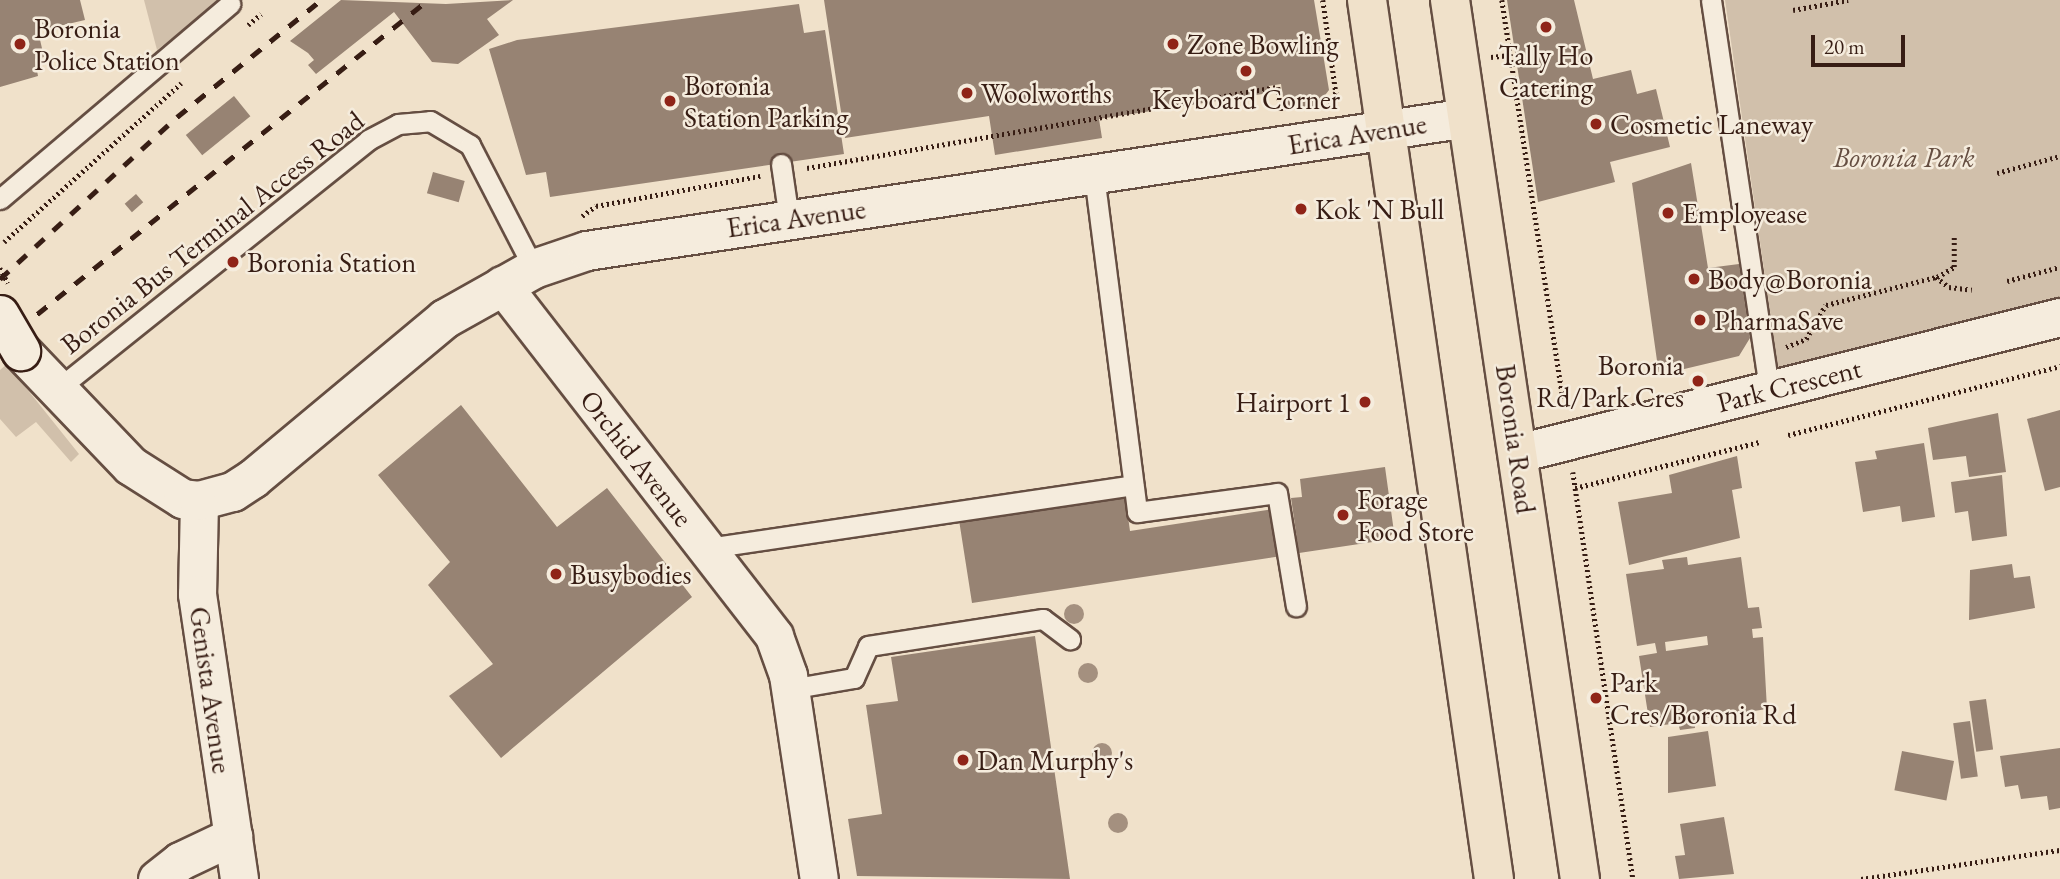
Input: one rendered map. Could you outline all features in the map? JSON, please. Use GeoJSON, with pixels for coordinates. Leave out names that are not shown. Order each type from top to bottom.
{"type":"FeatureCollection","features":[{"type":"Feature","properties":{"kind":"main road"},"geometry":{"type":"LineString","coordinates":[[1367,0],[1494,879]]}},
{"type":"Feature","properties":{"kind":"main road","name":"Boronia Road"},"geometry":{"type":"LineString","coordinates":[[1450,0],[1580,879]]}},
{"type":"Feature","properties":{"kind":"main road","name":"Erica Avenue"},"geometry":{"type":"LineString","coordinates":[[199,501],[233,492],[253,479],[445,319],[518,277],[623,244],[1467,118]]}},
{"type":"Feature","properties":{"kind":"main road"},"geometry":{"type":"LineString","coordinates":[[0,314],[21,351],[54,392],[131,466],[183,499],[199,501]]}},
{"type":"Feature","properties":{"kind":"street","name":"Orchid Avenue"},"geometry":{"type":"LineString","coordinates":[[518,277],[708,548],[775,636],[790,689],[819,879]]}},
{"type":"Feature","properties":{"kind":"street","name":"Park Crescent"},"geometry":{"type":"LineString","coordinates":[[1518,453],[2060,317]]}},
{"type":"Feature","properties":{"kind":"street","name":"Genista Avenue"},"geometry":{"type":"LineString","coordinates":[[199,501],[197,594],[239,879]]}},
{"type":"Feature","properties":{"kind":"street"},"geometry":{"type":"LineString","coordinates":[[157,879],[180,861],[233,836]]}},
{"type":"Feature","properties":{"kind":"lane"},"geometry":{"type":"LineString","coordinates":[[1712,0],[1769,390]]}},
{"type":"Feature","properties":{"kind":"lane"},"geometry":{"type":"LineString","coordinates":[[0,200],[230,4]]}},
{"type":"Feature","properties":{"kind":"lane","name":"Boronia Bus Terminal Access Road"},"geometry":{"type":"LineString","coordinates":[[54,392],[368,140],[398,124],[430,121],[470,145],[518,277]]}},
{"type":"Feature","properties":{"kind":"lane"},"geometry":{"type":"LineString","coordinates":[[781,168],[789,219]]}},
{"type":"Feature","properties":{"kind":"lane"},"geometry":{"type":"LineString","coordinates":[[1094,175],[1137,512],[1277,493],[1296,606]]}},
{"type":"Feature","properties":{"kind":"lane"},"geometry":{"type":"LineString","coordinates":[[708,548],[1133,485]]}},
{"type":"Feature","properties":{"kind":"lane"},"geometry":{"type":"LineString","coordinates":[[790,689],[854,678],[868,646],[1042,619],[1070,639]]}},
{"type":"Feature","properties":{"kind":"path"},"geometry":{"type":"LineString","coordinates":[[1315,105],[1327,103],[1336,93],[1323,0]]}},
{"type":"Feature","properties":{"kind":"path"},"geometry":{"type":"LineString","coordinates":[[1502,0],[1564,411]]}},
{"type":"Feature","properties":{"kind":"path"},"geometry":{"type":"LineString","coordinates":[[1793,10],[1848,0]]}},
{"type":"Feature","properties":{"kind":"path"},"geometry":{"type":"LineString","coordinates":[[242,29],[261,14]]}},
{"type":"Feature","properties":{"kind":"path"},"geometry":{"type":"LineString","coordinates":[[1459,61],[1510,55]]}},
{"type":"Feature","properties":{"kind":"path"},"geometry":{"type":"LineString","coordinates":[[4,242],[193,72]]}},
{"type":"Feature","properties":{"kind":"path"},"geometry":{"type":"LineString","coordinates":[[571,218],[596,206],[781,168],[1278,86],[1281,111],[1292,109]]}},
{"type":"Feature","properties":{"kind":"path"},"geometry":{"type":"LineString","coordinates":[[1997,173],[2060,156]]}},
{"type":"Feature","properties":{"kind":"path"},"geometry":{"type":"LineString","coordinates":[[1779,349],[1806,339],[1826,305],[1936,277],[1954,267],[1954,234]]}},
{"type":"Feature","properties":{"kind":"path"},"geometry":{"type":"LineString","coordinates":[[2007,281],[2060,267]]}},
{"type":"Feature","properties":{"kind":"path"},"geometry":{"type":"LineString","coordinates":[[1936,277],[1949,287],[1972,290]]}},
{"type":"Feature","properties":{"kind":"path"},"geometry":{"type":"LineString","coordinates":[[1788,435],[2060,366]]}},
{"type":"Feature","properties":{"kind":"path"},"geometry":{"type":"LineString","coordinates":[[1576,488],[1760,442]]}},
{"type":"Feature","properties":{"kind":"path"},"geometry":{"type":"LineString","coordinates":[[1573,471],[1633,879]]}},
{"type":"Feature","properties":{"kind":"path"},"geometry":{"type":"LineString","coordinates":[[1861,879],[2060,850]]}},
{"type":"Feature","properties":{"kind":"green space"},"geometry":{"type":"Polygon","coordinates":[[[144,0],[221,0],[157,50],[144,0]]]}},
{"type":"Feature","properties":{"kind":"green space","name":"Boronia Park"},"geometry":{"type":"Polygon","coordinates":[[[1725,0],[2060,0],[2060,317],[1781,387],[1725,0]]]}},
{"type":"Feature","properties":{"kind":"green space"},"geometry":{"type":"Polygon","coordinates":[[[7,364],[79,454],[71,462],[36,422],[16,437],[0,419],[0,370],[7,364]]]}},
{"type":"Feature","properties":{"kind":"building","name":"Boronia Police Station"},"geometry":{"type":"Polygon","coordinates":[[[0,0],[80,0],[85,20],[38,31],[44,57],[35,59],[38,76],[0,87],[0,0]]]}},
{"type":"Feature","properties":{"kind":"building"},"geometry":{"type":"Polygon","coordinates":[[[341,0],[446,4],[513,0],[487,19],[499,35],[458,64],[432,62],[394,12],[316,74],[308,65],[314,60],[290,41],[341,0]]]}},
{"type":"Feature","properties":{"kind":"building","name":"Woolworths"},"geometry":{"type":"Polygon","coordinates":[[[824,0],[1314,0],[1329,90],[1316,107],[1285,111],[1281,84],[1268,86],[1269,93],[1099,119],[1102,138],[995,155],[989,116],[845,138],[824,0]]]}},
{"type":"Feature","properties":{"kind":"building"},"geometry":{"type":"Polygon","coordinates":[[[1507,0],[1574,0],[1593,79],[1631,70],[1637,94],[1656,89],[1670,147],[1610,162],[1615,182],[1538,202],[1507,0]]]}},
{"type":"Feature","properties":{"kind":"building","name":"Boronia Station Parking"},"geometry":{"type":"Polygon","coordinates":[[[799,4],[804,33],[825,30],[844,154],[550,197],[546,172],[526,175],[489,49],[517,40],[799,4]]]}},
{"type":"Feature","properties":{"kind":"building"},"geometry":{"type":"Polygon","coordinates":[[[234,96],[250,116],[202,155],[186,135],[234,96]]]}},
{"type":"Feature","properties":{"kind":"building"},"geometry":{"type":"Polygon","coordinates":[[[1691,163],[1708,268],[1739,264],[1750,338],[1739,356],[1659,375],[1632,183],[1691,163]]]}},
{"type":"Feature","properties":{"kind":"building"},"geometry":{"type":"Polygon","coordinates":[[[433,172],[465,181],[459,202],[427,193],[433,172]]]}},
{"type":"Feature","properties":{"kind":"building"},"geometry":{"type":"Polygon","coordinates":[[[136,194],[143,202],[132,212],[125,204],[136,194]]]}},
{"type":"Feature","properties":{"kind":"building","name":"Busybodies"},"geometry":{"type":"Polygon","coordinates":[[[461,405],[557,527],[607,488],[692,597],[501,758],[449,696],[493,664],[428,585],[450,562],[378,475],[461,405]]]}},
{"type":"Feature","properties":{"kind":"building"},"geometry":{"type":"Polygon","coordinates":[[[2060,410],[2060,487],[2045,491],[2027,419],[2060,410]]]}},
{"type":"Feature","properties":{"kind":"building"},"geometry":{"type":"Polygon","coordinates":[[[1998,413],[2006,472],[1969,477],[1966,456],[1933,460],[1928,428],[1998,413]]]}},
{"type":"Feature","properties":{"kind":"building"},"geometry":{"type":"Polygon","coordinates":[[[1924,443],[1935,517],[1902,522],[1900,506],[1863,512],[1855,462],[1877,459],[1875,451],[1924,443]]]}},
{"type":"Feature","properties":{"kind":"building"},"geometry":{"type":"Polygon","coordinates":[[[1737,456],[1742,488],[1732,490],[1740,538],[1629,565],[1618,502],[1672,493],[1669,475],[1737,456]]]}},
{"type":"Feature","properties":{"kind":"building","name":"Forage Food Store"},"geometry":{"type":"Polygon","coordinates":[[[1385,467],[1394,532],[1386,540],[1299,553],[1291,498],[1302,497],[1300,479],[1385,467]]]}},
{"type":"Feature","properties":{"kind":"building"},"geometry":{"type":"Polygon","coordinates":[[[2002,475],[2007,536],[1972,541],[1968,511],[1955,513],[1951,482],[2002,475]]]}},
{"type":"Feature","properties":{"kind":"building"},"geometry":{"type":"Polygon","coordinates":[[[1125,495],[1130,531],[1273,509],[1282,556],[972,603],[959,520],[1125,495]]]}},
{"type":"Feature","properties":{"kind":"building"},"geometry":{"type":"Polygon","coordinates":[[[1687,557],[1688,565],[1741,557],[1748,608],[1759,607],[1762,628],[1752,629],[1753,638],[1763,637],[1767,709],[1694,720],[1695,728],[1680,730],[1678,723],[1650,727],[1639,656],[1657,653],[1655,643],[1637,646],[1626,574],[1664,569],[1662,560],[1687,557]],[[1707,636],[1665,642],[1666,651],[1708,645],[1707,636]]]}},
{"type":"Feature","properties":{"kind":"building"},"geometry":{"type":"Polygon","coordinates":[[[2012,564],[2014,578],[2030,576],[2035,608],[1969,620],[1970,570],[2012,564]]]}},
{"type":"Feature","properties":{"kind":"building","name":"Dan Murphy's"},"geometry":{"type":"Polygon","coordinates":[[[1035,636],[1070,879],[857,876],[848,819],[882,814],[866,705],[898,701],[891,657],[1035,636]]]}},
{"type":"Feature","properties":{"kind":"building"},"geometry":{"type":"Polygon","coordinates":[[[1986,699],[1993,750],[1976,752],[1969,701],[1986,699]]]}},
{"type":"Feature","properties":{"kind":"building"},"geometry":{"type":"Polygon","coordinates":[[[1970,721],[1978,776],[1961,779],[1953,723],[1970,721]]]}},
{"type":"Feature","properties":{"kind":"building"},"geometry":{"type":"Polygon","coordinates":[[[1708,731],[1716,786],[1668,793],[1668,737],[1708,731]]]}},
{"type":"Feature","properties":{"kind":"building"},"geometry":{"type":"Polygon","coordinates":[[[2060,748],[2060,808],[2049,810],[2047,796],[2021,799],[2018,785],[2005,787],[2000,756],[2060,748]]]}},
{"type":"Feature","properties":{"kind":"building"},"geometry":{"type":"Polygon","coordinates":[[[1902,751],[1954,761],[1946,800],[1894,790],[1902,751]]]}},
{"type":"Feature","properties":{"kind":"building"},"geometry":{"type":"Polygon","coordinates":[[[1724,817],[1734,874],[1679,879],[1675,856],[1685,855],[1680,824],[1724,817]]]}},
{"type":"Feature","properties":{"kind":"railway"},"geometry":{"type":"LineString","coordinates":[[0,279],[177,117],[321,0]]}},
{"type":"Feature","properties":{"kind":"railway"},"geometry":{"type":"LineString","coordinates":[[0,344],[428,0]]}},
{"type":"Feature","properties":{"kind":"place","name":"Tally Ho Catering"},"geometry":{"type":"Point","coordinates":[1546,27]}},
{"type":"Feature","properties":{"kind":"place","name":"Boronia Police Station"},"geometry":{"type":"Point","coordinates":[20,44]}},
{"type":"Feature","properties":{"kind":"place","name":"Zone Bowling"},"geometry":{"type":"Point","coordinates":[1173,44]}},
{"type":"Feature","properties":{"kind":"place","name":"Keyboard Corner"},"geometry":{"type":"Point","coordinates":[1246,71]}},
{"type":"Feature","properties":{"kind":"place","name":"Woolworths"},"geometry":{"type":"Point","coordinates":[967,93]}},
{"type":"Feature","properties":{"kind":"place","name":"Boronia Station Parking"},"geometry":{"type":"Point","coordinates":[670,101]}},
{"type":"Feature","properties":{"kind":"place","name":"Cosmetic Laneway"},"geometry":{"type":"Point","coordinates":[1596,124]}},
{"type":"Feature","properties":{"kind":"place","name":"Kok 'N Bull"},"geometry":{"type":"Point","coordinates":[1301,209]}},
{"type":"Feature","properties":{"kind":"place","name":"Employease"},"geometry":{"type":"Point","coordinates":[1668,213]}},
{"type":"Feature","properties":{"kind":"place","name":"Boronia Station"},"geometry":{"type":"Point","coordinates":[233,262]}},
{"type":"Feature","properties":{"kind":"place","name":"Body@Boronia"},"geometry":{"type":"Point","coordinates":[1694,279]}},
{"type":"Feature","properties":{"kind":"place","name":"PharmaSave"},"geometry":{"type":"Point","coordinates":[1700,320]}},
{"type":"Feature","properties":{"kind":"place","name":"Boronia Rd/Park Cres"},"geometry":{"type":"Point","coordinates":[1698,381]}},
{"type":"Feature","properties":{"kind":"place","name":"Hairport 1"},"geometry":{"type":"Point","coordinates":[1365,402]}},
{"type":"Feature","properties":{"kind":"place","name":"Forage Food Store"},"geometry":{"type":"Point","coordinates":[1343,515]}},
{"type":"Feature","properties":{"kind":"place","name":"Busybodies"},"geometry":{"type":"Point","coordinates":[556,574]}},
{"type":"Feature","properties":{"kind":"place","name":"Park Cres/Boronia Rd"},"geometry":{"type":"Point","coordinates":[1596,698]}},
{"type":"Feature","properties":{"kind":"place","name":"Dan Murphy's"},"geometry":{"type":"Point","coordinates":[963,760]}}]}
